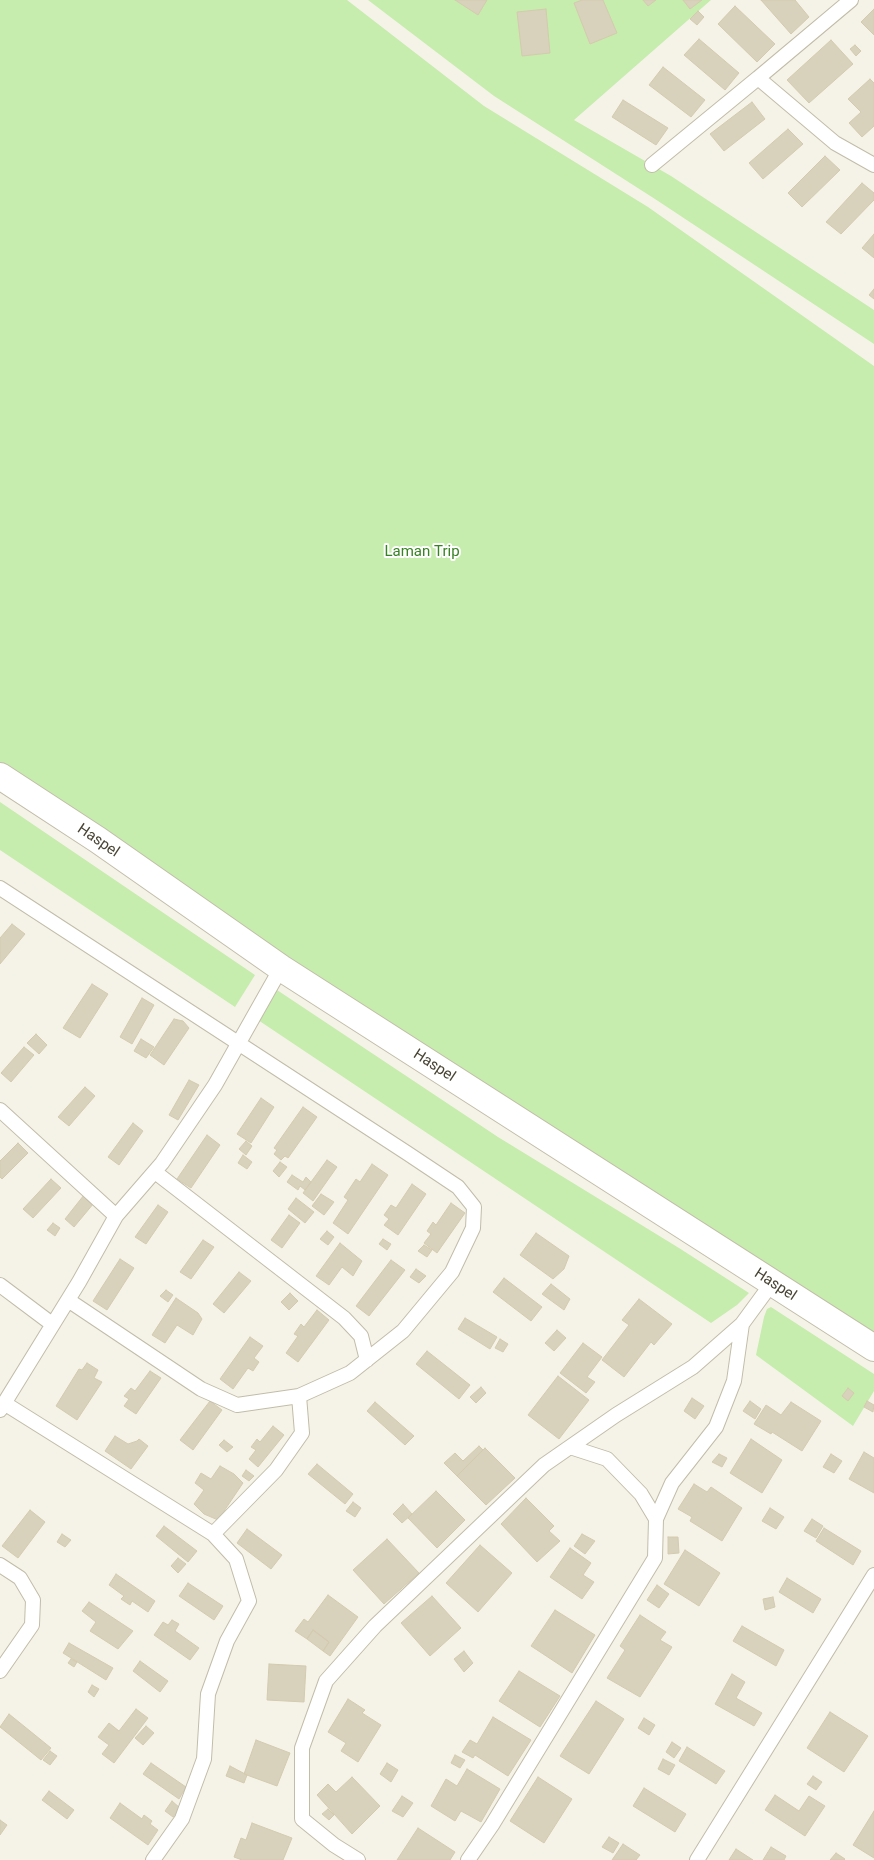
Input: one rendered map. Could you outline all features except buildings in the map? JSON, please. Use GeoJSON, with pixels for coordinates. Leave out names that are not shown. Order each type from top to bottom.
{"type":"FeatureCollection","features":[{"type":"Feature","properties":{"kind":"street","name":"Haspel"},"geometry":{"type":"LineString","coordinates":[[0,776],[98,840],[281,968],[874,1348]]}},
{"type":"Feature","properties":{"kind":"lane"},"geometry":{"type":"LineString","coordinates":[[652,165],[851,0]]}},
{"type":"Feature","properties":{"kind":"lane"},"geometry":{"type":"LineString","coordinates":[[758,78],[835,143],[874,165]]}},
{"type":"Feature","properties":{"kind":"lane"},"geometry":{"type":"LineString","coordinates":[[0,888],[458,1187],[474,1208],[473,1228],[452,1272],[404,1331],[350,1373],[300,1396],[237,1405],[201,1389],[68,1300]]}},
{"type":"Feature","properties":{"kind":"lane"},"geometry":{"type":"LineString","coordinates":[[153,1860],[182,1819],[204,1759],[208,1694],[227,1641],[249,1601],[236,1559],[213,1534],[2,1407],[68,1300],[116,1216],[154,1172],[215,1084],[281,968]]}},
{"type":"Feature","properties":{"kind":"lane"},"geometry":{"type":"LineString","coordinates":[[0,1110],[116,1216]]}},
{"type":"Feature","properties":{"kind":"lane"},"geometry":{"type":"LineString","coordinates":[[154,1172],[344,1318],[361,1336],[367,1360]]}},
{"type":"Feature","properties":{"kind":"lane"},"geometry":{"type":"LineString","coordinates":[[358,1860],[334,1845],[302,1819],[302,1748],[326,1681],[375,1626],[544,1465],[616,1414],[693,1367],[742,1324],[772,1283]]}},
{"type":"Feature","properties":{"kind":"lane"},"geometry":{"type":"LineString","coordinates":[[0,1285],[52,1324]]}},
{"type":"Feature","properties":{"kind":"lane"},"geometry":{"type":"LineString","coordinates":[[468,1860],[492,1825],[655,1558],[656,1519],[672,1483],[716,1427],[734,1381],[742,1324]]}},
{"type":"Feature","properties":{"kind":"lane"},"geometry":{"type":"LineString","coordinates":[[213,1534],[276,1470],[302,1433],[300,1396]]}},
{"type":"Feature","properties":{"kind":"lane"},"geometry":{"type":"LineString","coordinates":[[570,1447],[607,1459],[640,1494],[656,1519]]}},
{"type":"Feature","properties":{"kind":"lane"},"geometry":{"type":"LineString","coordinates":[[0,1565],[20,1578],[33,1600],[32,1625],[0,1671]]}},
{"type":"Feature","properties":{"kind":"lane"},"geometry":{"type":"LineString","coordinates":[[697,1860],[874,1575]]}},
{"type":"Feature","properties":{"kind":"green space","name":"Laman Trip"},"geometry":{"type":"Polygon","coordinates":[[[0,0],[347,0],[484,106],[648,207],[874,366],[874,1339],[469,1080],[0,767],[0,0]]]}},
{"type":"Feature","properties":{"kind":"green space"},"geometry":{"type":"Polygon","coordinates":[[[368,0],[711,0],[574,120],[671,176],[874,310],[874,344],[655,199],[494,96],[368,0]]]}},
{"type":"Feature","properties":{"kind":"green space"},"geometry":{"type":"Polygon","coordinates":[[[0,802],[255,975],[235,1007],[0,850],[0,802]]]}},
{"type":"Feature","properties":{"kind":"green space"},"geometry":{"type":"Polygon","coordinates":[[[277,990],[498,1137],[749,1293],[737,1305],[711,1323],[258,1020],[277,990]]]}},
{"type":"Feature","properties":{"kind":"green space"},"geometry":{"type":"Polygon","coordinates":[[[771,1307],[874,1374],[874,1391],[853,1426],[756,1355],[764,1317],[767,1309],[771,1307]]]}}]}
